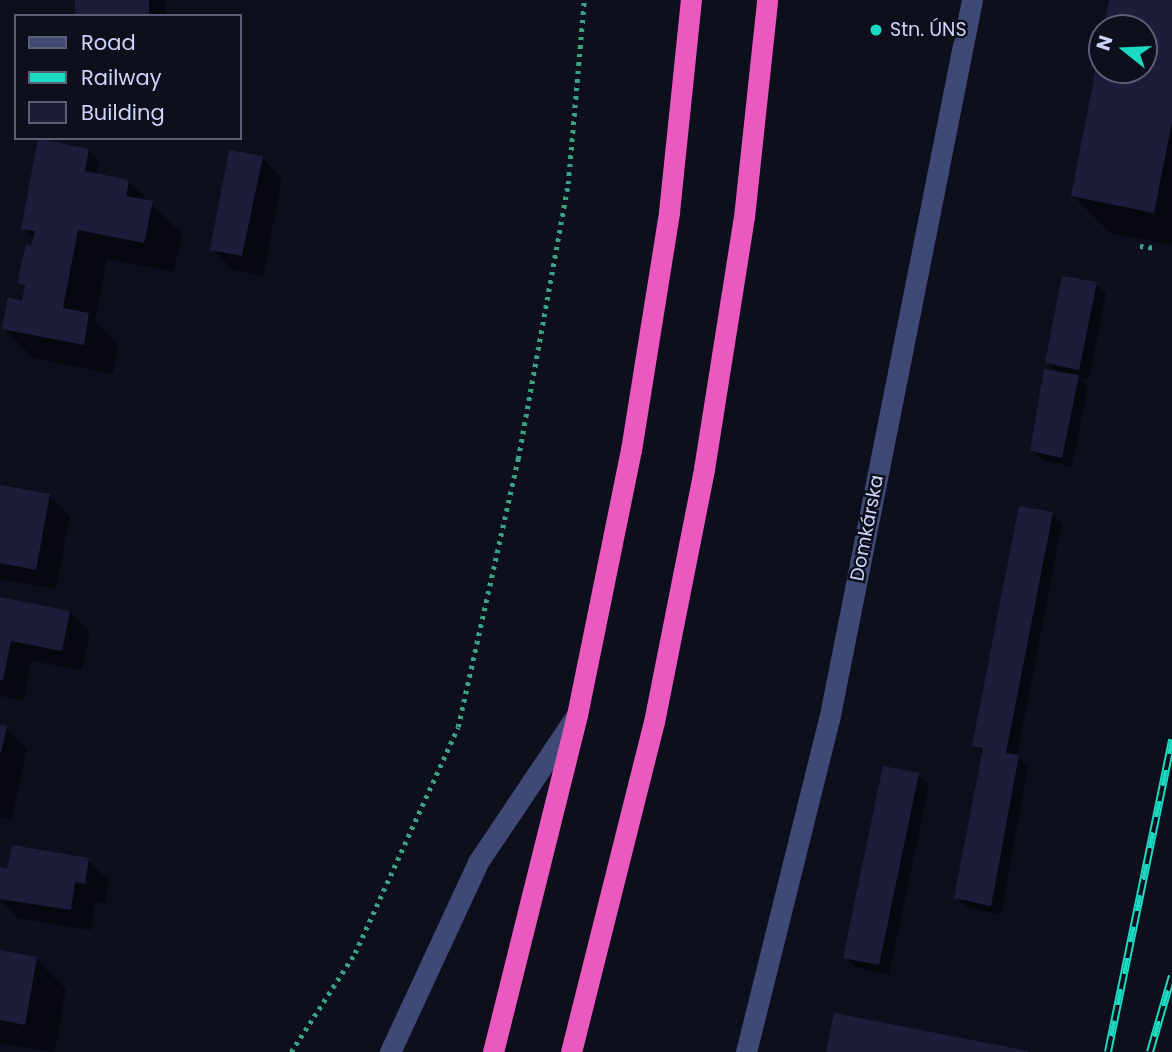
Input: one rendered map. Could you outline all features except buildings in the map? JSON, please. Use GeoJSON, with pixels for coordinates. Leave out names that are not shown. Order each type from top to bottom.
{"type":"FeatureCollection","features":[{"type":"Feature","properties":{"kind":"highway"},"geometry":{"type":"LineString","coordinates":[[493,1052],[577,715],[631,450],[670,212],[691,0]]}},
{"type":"Feature","properties":{"kind":"highway"},"geometry":{"type":"LineString","coordinates":[[571,1052],[654,722],[704,469],[744,217],[767,0]]}},
{"type":"Feature","properties":{"kind":"street","name":"Domkárska"},"geometry":{"type":"LineString","coordinates":[[746,1052],[828,720],[972,0]]}},
{"type":"Feature","properties":{"kind":"street"},"geometry":{"type":"LineString","coordinates":[[390,1052],[478,862],[577,715]]}},
{"type":"Feature","properties":{"kind":"path"},"geometry":{"type":"LineString","coordinates":[[291,1052],[355,953],[458,727],[518,459],[568,184],[584,0]]}},
{"type":"Feature","properties":{"kind":"path"},"geometry":{"type":"LineString","coordinates":[[1140,246],[1157,248]]}},
{"type":"Feature","properties":{"kind":"railway"},"geometry":{"type":"LineString","coordinates":[[1108,1052],[1172,739]]}},
{"type":"Feature","properties":{"kind":"railway"},"geometry":{"type":"LineString","coordinates":[[1150,1052],[1172,976]]}},
{"type":"Feature","properties":{"kind":"place","name":"Stn. ÚNS"},"geometry":{"type":"Point","coordinates":[876,30]}}]}
